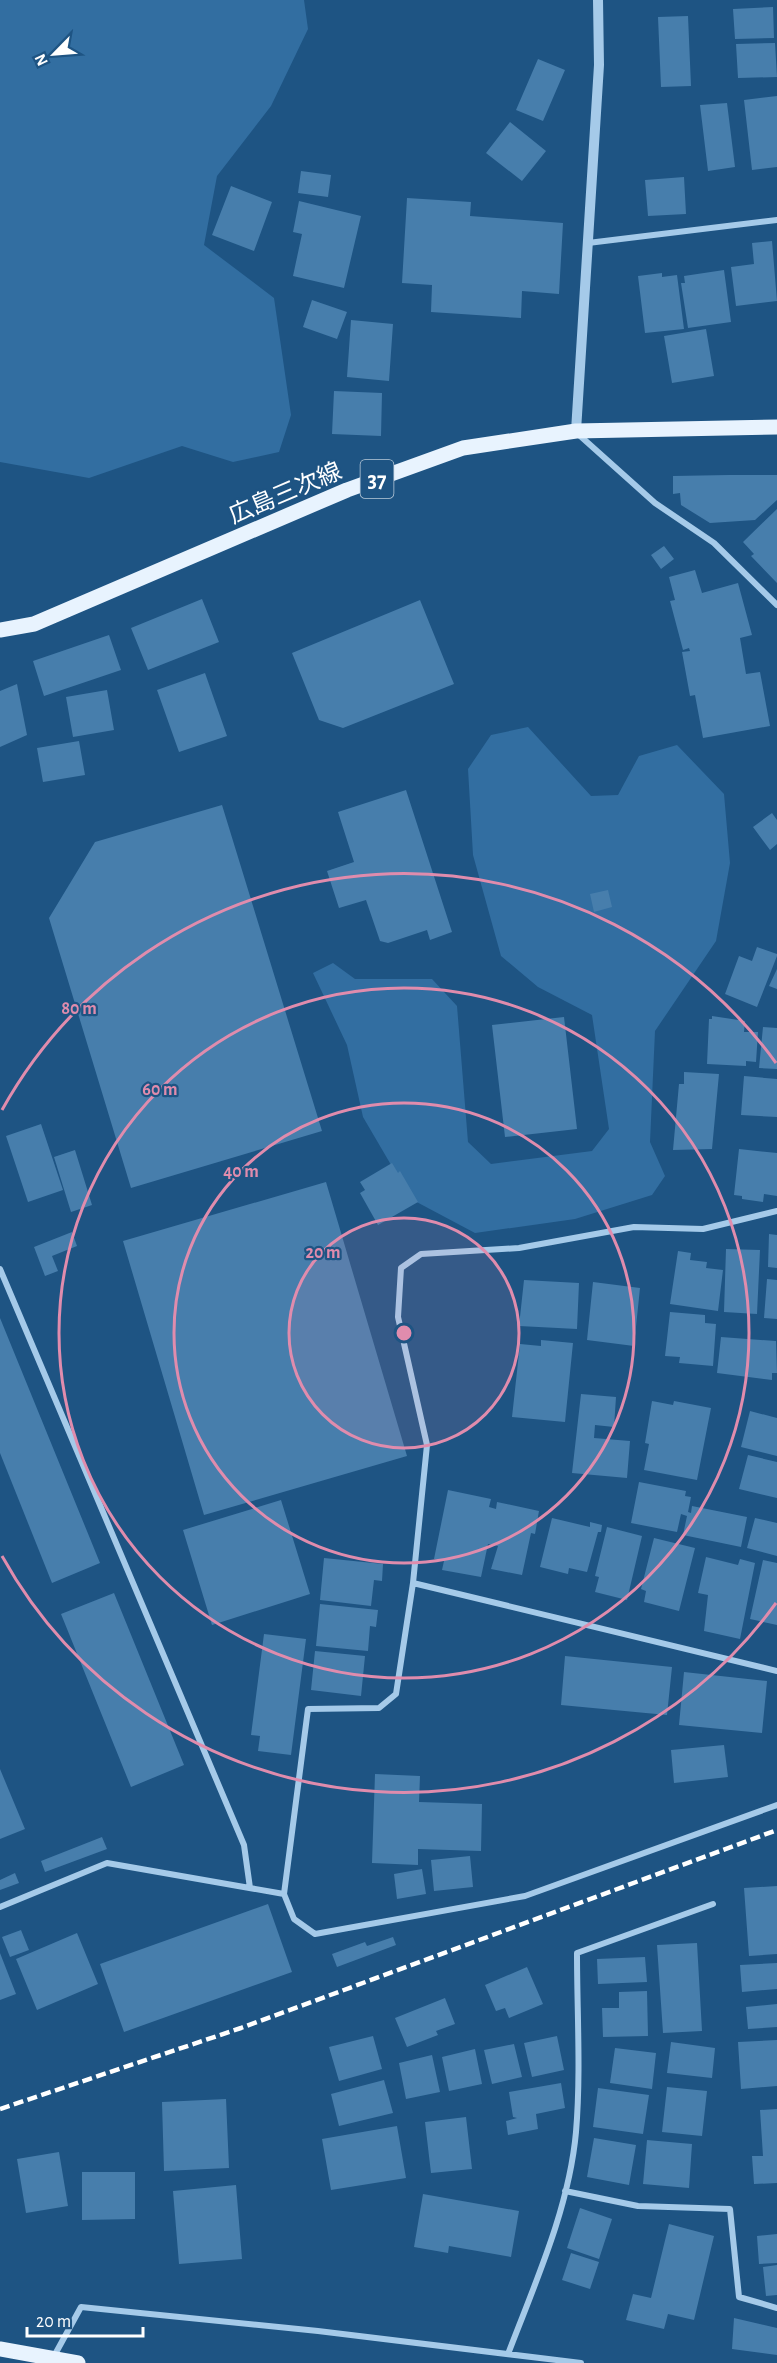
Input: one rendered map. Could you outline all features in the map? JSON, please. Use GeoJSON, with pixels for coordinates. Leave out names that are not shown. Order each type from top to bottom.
{"type":"FeatureCollection","features":[{"type":"Feature","properties":{"kind":"main road","name":"広島三次線"},"geometry":{"type":"LineString","coordinates":[[0,630],[34,624],[347,490],[463,448],[576,431],[777,427]]}},
{"type":"Feature","properties":{"kind":"main road"},"geometry":{"type":"LineString","coordinates":[[0,2349],[78,2363]]}},
{"type":"Feature","properties":{"kind":"street"},"geometry":{"type":"LineString","coordinates":[[597,0],[599,65],[576,431],[655,503],[714,543],[777,605]]}},
{"type":"Feature","properties":{"kind":"street"},"geometry":{"type":"LineString","coordinates":[[588,243],[777,220]]}},
{"type":"Feature","properties":{"kind":"street"},"geometry":{"type":"LineString","coordinates":[[777,1211],[703,1229],[634,1227],[519,1248],[421,1254],[401,1268],[398,1317],[427,1445],[413,1583],[396,1694],[379,1708],[308,1709],[284,1894],[294,1919],[315,1934],[373,1924],[525,1896],[777,1805]]}},
{"type":"Feature","properties":{"kind":"street"},"geometry":{"type":"LineString","coordinates":[[0,1269],[244,1845],[250,1888]]}},
{"type":"Feature","properties":{"kind":"street"},"geometry":{"type":"LineString","coordinates":[[413,1583],[777,1671]]}},
{"type":"Feature","properties":{"kind":"street"},"geometry":{"type":"LineString","coordinates":[[0,1907],[107,1863],[284,1894]]}},
{"type":"Feature","properties":{"kind":"street"},"geometry":{"type":"LineString","coordinates":[[508,2354],[552,2238],[565,2191],[576,2132],[578,1953],[713,1904]]}},
{"type":"Feature","properties":{"kind":"street"},"geometry":{"type":"LineString","coordinates":[[565,2191],[638,2206],[730,2208],[738,2297],[777,2308]]}},
{"type":"Feature","properties":{"kind":"street"},"geometry":{"type":"LineString","coordinates":[[52,2359],[81,2307],[318,2331],[581,2363]]}},
{"type":"Feature","properties":{"kind":"shaded area"},"geometry":{"type":"Polygon","coordinates":[[[0,0],[304,0],[308,29],[271,106],[217,176],[204,245],[274,298],[291,415],[279,452],[233,462],[182,446],[89,478],[0,462],[0,0]]]}},
{"type":"Feature","properties":{"kind":"shaded area"},"geometry":{"type":"Polygon","coordinates":[[[528,727],[591,796],[618,795],[639,756],[677,745],[724,794],[730,863],[716,941],[655,1031],[650,1142],[665,1176],[652,1195],[575,1219],[475,1233],[411,1199],[363,1117],[347,1045],[313,973],[333,963],[355,979],[432,979],[457,1006],[468,1142],[491,1164],[592,1151],[609,1129],[592,1015],[538,987],[501,956],[473,855],[468,769],[491,735],[528,727]]]}},
{"type":"Feature","properties":{"kind":"building"},"geometry":{"type":"Polygon","coordinates":[[[773,7],[774,38],[735,39],[733,9],[773,7]]]}},
{"type":"Feature","properties":{"kind":"building"},"geometry":{"type":"Polygon","coordinates":[[[688,16],[691,86],[661,87],[658,17],[688,16]]]}},
{"type":"Feature","properties":{"kind":"building"},"geometry":{"type":"Polygon","coordinates":[[[775,43],[777,77],[738,78],[736,44],[775,43]]]}},
{"type":"Feature","properties":{"kind":"building"},"geometry":{"type":"Polygon","coordinates":[[[538,59],[565,70],[543,121],[516,110],[538,59]]]}},
{"type":"Feature","properties":{"kind":"building"},"geometry":{"type":"Polygon","coordinates":[[[777,96],[777,167],[752,170],[744,100],[777,96]]]}},
{"type":"Feature","properties":{"kind":"building"},"geometry":{"type":"Polygon","coordinates":[[[727,103],[735,167],[708,171],[700,105],[727,103]]]}},
{"type":"Feature","properties":{"kind":"building"},"geometry":{"type":"Polygon","coordinates":[[[510,122],[546,151],[522,181],[486,153],[510,122]]]}},
{"type":"Feature","properties":{"kind":"building"},"geometry":{"type":"Polygon","coordinates":[[[301,171],[331,175],[328,197],[298,193],[301,171]]]}},
{"type":"Feature","properties":{"kind":"building"},"geometry":{"type":"Polygon","coordinates":[[[684,177],[686,214],[648,216],[645,180],[684,177]]]}},
{"type":"Feature","properties":{"kind":"building"},"geometry":{"type":"Polygon","coordinates":[[[231,186],[272,202],[254,251],[212,235],[231,186]]]}},
{"type":"Feature","properties":{"kind":"building"},"geometry":{"type":"Polygon","coordinates":[[[407,198],[471,202],[470,216],[563,223],[559,294],[522,291],[521,318],[431,312],[432,285],[402,283],[407,198]]]}},
{"type":"Feature","properties":{"kind":"building"},"geometry":{"type":"Polygon","coordinates":[[[299,201],[361,216],[344,288],[293,276],[302,234],[293,232],[299,201]]]}},
{"type":"Feature","properties":{"kind":"building"},"geometry":{"type":"Polygon","coordinates":[[[772,241],[777,301],[736,306],[731,267],[754,264],[752,243],[772,241]]]}},
{"type":"Feature","properties":{"kind":"building"},"geometry":{"type":"Polygon","coordinates":[[[724,270],[731,322],[688,328],[681,283],[685,283],[684,276],[724,270]]]}},
{"type":"Feature","properties":{"kind":"building"},"geometry":{"type":"Polygon","coordinates":[[[662,273],[662,277],[677,275],[684,329],[645,333],[638,276],[662,273]]]}},
{"type":"Feature","properties":{"kind":"building"},"geometry":{"type":"Polygon","coordinates":[[[312,300],[347,312],[337,339],[303,327],[312,300]]]}},
{"type":"Feature","properties":{"kind":"building"},"geometry":{"type":"Polygon","coordinates":[[[351,320],[393,324],[389,381],[347,377],[351,320]]]}},
{"type":"Feature","properties":{"kind":"building"},"geometry":{"type":"Polygon","coordinates":[[[706,329],[714,376],[672,383],[664,336],[706,329]]]}},
{"type":"Feature","properties":{"kind":"building"},"geometry":{"type":"Polygon","coordinates":[[[334,391],[382,393],[381,436],[332,434],[334,391]]]}},
{"type":"Feature","properties":{"kind":"building"},"geometry":{"type":"Polygon","coordinates":[[[777,475],[777,500],[755,520],[710,523],[681,505],[680,493],[673,494],[673,476],[777,475]]]}},
{"type":"Feature","properties":{"kind":"building"},"geometry":{"type":"Polygon","coordinates":[[[777,509],[777,583],[751,556],[754,554],[743,542],[777,509]]]}},
{"type":"Feature","properties":{"kind":"building"},"geometry":{"type":"Polygon","coordinates":[[[664,546],[674,559],[661,569],[651,555],[664,546]]]}},
{"type":"Feature","properties":{"kind":"building"},"geometry":{"type":"Polygon","coordinates":[[[695,570],[702,593],[738,583],[752,635],[740,638],[746,674],[760,672],[770,726],[703,738],[695,695],[690,696],[682,652],[690,651],[689,648],[683,650],[670,601],[675,600],[669,577],[695,570]]]}},
{"type":"Feature","properties":{"kind":"building"},"geometry":{"type":"Polygon","coordinates":[[[202,599],[219,642],[148,670],[131,628],[202,599]]]}},
{"type":"Feature","properties":{"kind":"building"},"geometry":{"type":"Polygon","coordinates":[[[420,600],[454,684],[343,728],[319,720],[292,653],[420,600]]]}},
{"type":"Feature","properties":{"kind":"building"},"geometry":{"type":"Polygon","coordinates":[[[109,635],[121,670],[44,696],[33,661],[109,635]]]}},
{"type":"Feature","properties":{"kind":"building"},"geometry":{"type":"Polygon","coordinates":[[[205,673],[227,736],[179,752],[157,690],[205,673]]]}},
{"type":"Feature","properties":{"kind":"building"},"geometry":{"type":"Polygon","coordinates":[[[17,684],[27,735],[0,747],[0,691],[17,684]]]}},
{"type":"Feature","properties":{"kind":"building"},"geometry":{"type":"Polygon","coordinates":[[[107,690],[114,730],[73,737],[66,697],[107,690]]]}},
{"type":"Feature","properties":{"kind":"building"},"geometry":{"type":"Polygon","coordinates":[[[79,741],[85,775],[43,782],[37,748],[79,741]]]}},
{"type":"Feature","properties":{"kind":"building"},"geometry":{"type":"Polygon","coordinates":[[[406,790],[452,932],[430,940],[427,930],[388,943],[380,941],[366,900],[339,908],[327,871],[354,862],[338,812],[406,790]]]}},
{"type":"Feature","properties":{"kind":"building"},"geometry":{"type":"Polygon","coordinates":[[[222,805],[322,1131],[131,1188],[49,918],[95,842],[222,805]]]}},
{"type":"Feature","properties":{"kind":"building"},"geometry":{"type":"Polygon","coordinates":[[[772,813],[777,820],[777,844],[770,850],[753,827],[772,813]]]}},
{"type":"Feature","properties":{"kind":"building"},"geometry":{"type":"Polygon","coordinates":[[[608,890],[612,907],[594,912],[590,894],[608,890]]]}},
{"type":"Feature","properties":{"kind":"building"},"geometry":{"type":"Polygon","coordinates":[[[757,947],[777,954],[777,956],[757,1007],[725,994],[739,956],[752,961],[757,947]]]}},
{"type":"Feature","properties":{"kind":"building"},"geometry":{"type":"Polygon","coordinates":[[[777,969],[777,989],[769,986],[777,969]]]}},
{"type":"Feature","properties":{"kind":"building"},"geometry":{"type":"Polygon","coordinates":[[[712,1016],[745,1021],[744,1032],[758,1032],[756,1062],[746,1061],[746,1066],[707,1064],[709,1019],[712,1019],[712,1016]]]}},
{"type":"Feature","properties":{"kind":"building"},"geometry":{"type":"Polygon","coordinates":[[[564,1017],[577,1129],[505,1137],[492,1025],[564,1017]]]}},
{"type":"Feature","properties":{"kind":"building"},"geometry":{"type":"Polygon","coordinates":[[[763,1027],[777,1028],[777,1069],[759,1068],[763,1027]]]}},
{"type":"Feature","properties":{"kind":"building"},"geometry":{"type":"Polygon","coordinates":[[[684,1072],[719,1074],[712,1149],[673,1150],[679,1084],[684,1084],[684,1072]]]}},
{"type":"Feature","properties":{"kind":"building"},"geometry":{"type":"Polygon","coordinates":[[[744,1076],[777,1079],[777,1117],[741,1115],[744,1076]]]}},
{"type":"Feature","properties":{"kind":"building"},"geometry":{"type":"Polygon","coordinates":[[[41,1124],[63,1190],[28,1202],[6,1136],[41,1124]]]}},
{"type":"Feature","properties":{"kind":"building"},"geometry":{"type":"Polygon","coordinates":[[[739,1149],[777,1153],[777,1196],[764,1194],[763,1202],[742,1199],[742,1196],[734,1195],[739,1149]]]}},
{"type":"Feature","properties":{"kind":"building"},"geometry":{"type":"Polygon","coordinates":[[[75,1150],[92,1205],[71,1212],[54,1157],[75,1150]]]}},
{"type":"Feature","properties":{"kind":"building"},"geometry":{"type":"Polygon","coordinates":[[[392,1163],[398,1173],[400,1171],[418,1202],[378,1225],[360,1193],[365,1190],[360,1182],[392,1163]]]}},
{"type":"Feature","properties":{"kind":"building"},"geometry":{"type":"Polygon","coordinates":[[[326,1182],[407,1456],[204,1515],[123,1241],[326,1182]]]}},
{"type":"Feature","properties":{"kind":"building"},"geometry":{"type":"Polygon","coordinates":[[[72,1232],[77,1246],[52,1256],[58,1271],[45,1276],[34,1247],[72,1232]]]}},
{"type":"Feature","properties":{"kind":"building"},"geometry":{"type":"Polygon","coordinates":[[[769,1234],[777,1235],[777,1268],[768,1267],[769,1234]]]}},
{"type":"Feature","properties":{"kind":"building"},"geometry":{"type":"Polygon","coordinates":[[[726,1249],[760,1250],[757,1314],[724,1312],[726,1249]]]}},
{"type":"Feature","properties":{"kind":"building"},"geometry":{"type":"Polygon","coordinates":[[[678,1251],[691,1253],[690,1260],[707,1262],[706,1268],[723,1270],[718,1311],[670,1304],[678,1251]]]}},
{"type":"Feature","properties":{"kind":"building"},"geometry":{"type":"Polygon","coordinates":[[[767,1279],[777,1280],[777,1319],[764,1318],[767,1279]]]}},
{"type":"Feature","properties":{"kind":"building"},"geometry":{"type":"Polygon","coordinates":[[[524,1280],[579,1283],[577,1329],[519,1326],[524,1280]]]}},
{"type":"Feature","properties":{"kind":"building"},"geometry":{"type":"Polygon","coordinates":[[[593,1282],[640,1288],[634,1346],[587,1340],[593,1282]]]}},
{"type":"Feature","properties":{"kind":"building"},"geometry":{"type":"Polygon","coordinates":[[[670,1312],[705,1315],[705,1323],[716,1324],[713,1366],[679,1363],[680,1357],[665,1356],[670,1312]]]}},
{"type":"Feature","properties":{"kind":"building"},"geometry":{"type":"Polygon","coordinates":[[[0,1318],[100,1563],[52,1583],[0,1453],[0,1318]]]}},
{"type":"Feature","properties":{"kind":"building"},"geometry":{"type":"Polygon","coordinates":[[[721,1337],[776,1341],[777,1373],[772,1373],[772,1380],[717,1373],[721,1337]]]}},
{"type":"Feature","properties":{"kind":"building"},"geometry":{"type":"Polygon","coordinates":[[[541,1340],[573,1343],[565,1422],[512,1417],[520,1344],[541,1346],[541,1340]]]}},
{"type":"Feature","properties":{"kind":"building"},"geometry":{"type":"Polygon","coordinates":[[[581,1394],[616,1397],[614,1427],[595,1425],[594,1438],[630,1441],[627,1478],[572,1473],[581,1394]]]}},
{"type":"Feature","properties":{"kind":"building"},"geometry":{"type":"Polygon","coordinates":[[[652,1401],[673,1405],[674,1401],[711,1408],[697,1480],[644,1470],[649,1444],[645,1443],[652,1401]]]}},
{"type":"Feature","properties":{"kind":"building"},"geometry":{"type":"Polygon","coordinates":[[[750,1411],[777,1418],[777,1456],[741,1447],[750,1411]]]}},
{"type":"Feature","properties":{"kind":"building"},"geometry":{"type":"Polygon","coordinates":[[[748,1455],[777,1462],[777,1498],[739,1489],[748,1455]]]}},
{"type":"Feature","properties":{"kind":"building"},"geometry":{"type":"Polygon","coordinates":[[[639,1482],[686,1491],[685,1496],[691,1497],[688,1512],[691,1513],[692,1506],[747,1517],[741,1547],[683,1535],[687,1516],[681,1514],[677,1532],[631,1523],[639,1482]]]}},
{"type":"Feature","properties":{"kind":"building"},"geometry":{"type":"Polygon","coordinates":[[[448,1490],[491,1499],[489,1507],[496,1509],[497,1502],[539,1511],[535,1534],[531,1533],[522,1575],[491,1569],[498,1546],[488,1544],[481,1577],[442,1570],[444,1561],[434,1559],[448,1490]]]}},
{"type":"Feature","properties":{"kind":"building"},"geometry":{"type":"Polygon","coordinates":[[[281,1500],[310,1594],[212,1625],[183,1530],[281,1500]]]}},
{"type":"Feature","properties":{"kind":"building"},"geometry":{"type":"Polygon","coordinates":[[[552,1518],[590,1527],[590,1522],[602,1525],[587,1572],[569,1568],[568,1574],[540,1567],[552,1518]]]}},
{"type":"Feature","properties":{"kind":"building"},"geometry":{"type":"Polygon","coordinates":[[[755,1518],[777,1523],[777,1556],[747,1548],[755,1518]]]}},
{"type":"Feature","properties":{"kind":"building"},"geometry":{"type":"Polygon","coordinates":[[[607,1527],[642,1536],[627,1600],[595,1592],[599,1577],[595,1576],[607,1527]]]}},
{"type":"Feature","properties":{"kind":"building"},"geometry":{"type":"Polygon","coordinates":[[[654,1538],[695,1548],[679,1611],[644,1602],[646,1591],[641,1589],[654,1538]]]}},
{"type":"Feature","properties":{"kind":"building"},"geometry":{"type":"Polygon","coordinates":[[[706,1557],[738,1565],[740,1559],[755,1563],[740,1639],[704,1631],[708,1595],[698,1593],[706,1557]]]}},
{"type":"Feature","properties":{"kind":"building"},"geometry":{"type":"Polygon","coordinates":[[[324,1558],[383,1564],[382,1581],[374,1580],[371,1606],[320,1600],[324,1558]]]}},
{"type":"Feature","properties":{"kind":"building"},"geometry":{"type":"Polygon","coordinates":[[[763,1560],[777,1563],[777,1625],[750,1619],[763,1560]]]}},
{"type":"Feature","properties":{"kind":"building"},"geometry":{"type":"Polygon","coordinates":[[[114,1593],[184,1765],[131,1787],[61,1614],[114,1593]]]}},
{"type":"Feature","properties":{"kind":"building"},"geometry":{"type":"Polygon","coordinates":[[[320,1604],[378,1610],[376,1627],[370,1626],[368,1651],[316,1646],[320,1604]]]}},
{"type":"Feature","properties":{"kind":"building"},"geometry":{"type":"Polygon","coordinates":[[[264,1634],[306,1639],[291,1755],[258,1751],[260,1736],[251,1735],[264,1634]]]}},
{"type":"Feature","properties":{"kind":"building"},"geometry":{"type":"Polygon","coordinates":[[[315,1651],[365,1656],[361,1696],[311,1690],[315,1651]]]}},
{"type":"Feature","properties":{"kind":"building"},"geometry":{"type":"Polygon","coordinates":[[[565,1656],[672,1667],[667,1715],[561,1705],[565,1656]]]}},
{"type":"Feature","properties":{"kind":"building"},"geometry":{"type":"Polygon","coordinates":[[[684,1672],[767,1681],[762,1733],[679,1725],[684,1672]]]}},
{"type":"Feature","properties":{"kind":"building"},"geometry":{"type":"Polygon","coordinates":[[[724,1745],[728,1777],[674,1783],[671,1750],[724,1745]]]}},
{"type":"Feature","properties":{"kind":"building"},"geometry":{"type":"Polygon","coordinates":[[[0,1769],[25,1829],[0,1839],[0,1769]]]}},
{"type":"Feature","properties":{"kind":"building"},"geometry":{"type":"Polygon","coordinates":[[[375,1774],[420,1776],[419,1802],[482,1804],[481,1851],[418,1849],[418,1865],[372,1863],[375,1774]]]}},
{"type":"Feature","properties":{"kind":"building"},"geometry":{"type":"Polygon","coordinates":[[[102,1837],[107,1849],[45,1872],[41,1861],[102,1837]]]}},
{"type":"Feature","properties":{"kind":"building"},"geometry":{"type":"Polygon","coordinates":[[[470,1856],[473,1887],[434,1891],[431,1860],[470,1856]]]}},
{"type":"Feature","properties":{"kind":"building"},"geometry":{"type":"Polygon","coordinates":[[[422,1869],[426,1894],[397,1899],[394,1874],[422,1869]]]}},
{"type":"Feature","properties":{"kind":"building"},"geometry":{"type":"Polygon","coordinates":[[[15,1873],[19,1883],[0,1890],[0,1880],[15,1873]]]}},
{"type":"Feature","properties":{"kind":"building"},"geometry":{"type":"Polygon","coordinates":[[[777,1886],[777,1954],[749,1956],[744,1888],[777,1886]]]}},
{"type":"Feature","properties":{"kind":"building"},"geometry":{"type":"Polygon","coordinates":[[[268,1904],[292,1972],[124,2032],[100,1964],[268,1904]]]}},
{"type":"Feature","properties":{"kind":"building"},"geometry":{"type":"Polygon","coordinates":[[[21,1930],[29,1950],[10,1957],[2,1937],[21,1930]]]}},
{"type":"Feature","properties":{"kind":"building"},"geometry":{"type":"Polygon","coordinates":[[[77,1933],[98,1984],[37,2010],[16,1959],[77,1933]]]}},
{"type":"Feature","properties":{"kind":"building"},"geometry":{"type":"Polygon","coordinates":[[[393,1937],[396,1945],[337,1967],[332,1954],[365,1942],[367,1946],[393,1937]]]}},
{"type":"Feature","properties":{"kind":"building"},"geometry":{"type":"Polygon","coordinates":[[[697,1943],[702,2031],[663,2033],[657,1945],[697,1943]]]}},
{"type":"Feature","properties":{"kind":"building"},"geometry":{"type":"Polygon","coordinates":[[[0,1953],[16,1994],[0,2000],[0,1953]]]}},
{"type":"Feature","properties":{"kind":"building"},"geometry":{"type":"Polygon","coordinates":[[[645,1957],[647,1982],[598,1984],[597,1959],[645,1957]]]}},
{"type":"Feature","properties":{"kind":"building"},"geometry":{"type":"Polygon","coordinates":[[[777,1963],[777,1989],[742,1992],[740,1965],[777,1963]]]}},
{"type":"Feature","properties":{"kind":"building"},"geometry":{"type":"Polygon","coordinates":[[[527,1967],[543,2004],[509,2018],[505,2008],[496,2011],[485,1985],[527,1967]]]}},
{"type":"Feature","properties":{"kind":"building"},"geometry":{"type":"Polygon","coordinates":[[[647,1991],[648,2036],[603,2037],[602,2008],[619,2008],[619,1992],[647,1991]]]}},
{"type":"Feature","properties":{"kind":"building"},"geometry":{"type":"Polygon","coordinates":[[[445,1998],[455,2024],[436,2031],[438,2035],[407,2047],[395,2018],[445,1998]]]}},
{"type":"Feature","properties":{"kind":"building"},"geometry":{"type":"Polygon","coordinates":[[[777,2004],[777,2027],[748,2029],[746,2007],[777,2004]]]}},
{"type":"Feature","properties":{"kind":"building"},"geometry":{"type":"Polygon","coordinates":[[[373,2036],[382,2069],[339,2081],[329,2047],[373,2036]]]}},
{"type":"Feature","properties":{"kind":"building"},"geometry":{"type":"Polygon","coordinates":[[[557,2036],[564,2070],[532,2077],[524,2043],[557,2036]]]}},
{"type":"Feature","properties":{"kind":"building"},"geometry":{"type":"Polygon","coordinates":[[[777,2040],[777,2086],[741,2089],[738,2042],[777,2040]]]}},
{"type":"Feature","properties":{"kind":"building"},"geometry":{"type":"Polygon","coordinates":[[[671,2042],[715,2048],[712,2078],[667,2073],[671,2042]]]}},
{"type":"Feature","properties":{"kind":"building"},"geometry":{"type":"Polygon","coordinates":[[[514,2044],[522,2077],[492,2084],[484,2050],[514,2044]]]}},
{"type":"Feature","properties":{"kind":"building"},"geometry":{"type":"Polygon","coordinates":[[[615,2048],[656,2053],[652,2089],[610,2083],[615,2048]]]}},
{"type":"Feature","properties":{"kind":"building"},"geometry":{"type":"Polygon","coordinates":[[[475,2049],[482,2084],[449,2091],[442,2057],[475,2049]]]}},
{"type":"Feature","properties":{"kind":"building"},"geometry":{"type":"Polygon","coordinates":[[[432,2055],[440,2092],[406,2099],[399,2063],[432,2055]]]}},
{"type":"Feature","properties":{"kind":"building"},"geometry":{"type":"Polygon","coordinates":[[[384,2080],[393,2113],[339,2126],[331,2094],[384,2080]]]}},
{"type":"Feature","properties":{"kind":"building"},"geometry":{"type":"Polygon","coordinates":[[[561,2083],[565,2108],[536,2114],[538,2129],[508,2135],[506,2121],[517,2118],[513,2117],[509,2092],[561,2083]]]}},
{"type":"Feature","properties":{"kind":"building"},"geometry":{"type":"Polygon","coordinates":[[[667,2087],[707,2091],[702,2136],[662,2132],[667,2087]]]}},
{"type":"Feature","properties":{"kind":"building"},"geometry":{"type":"Polygon","coordinates":[[[598,2088],[649,2095],[643,2134],[593,2127],[598,2088]]]}},
{"type":"Feature","properties":{"kind":"building"},"geometry":{"type":"Polygon","coordinates":[[[226,2099],[229,2168],[164,2171],[162,2102],[226,2099]]]}},
{"type":"Feature","properties":{"kind":"building"},"geometry":{"type":"Polygon","coordinates":[[[777,2109],[777,2183],[754,2184],[752,2156],[763,2156],[760,2110],[777,2109]]]}},
{"type":"Feature","properties":{"kind":"building"},"geometry":{"type":"Polygon","coordinates":[[[466,2117],[472,2169],[431,2173],[425,2122],[466,2117]]]}},
{"type":"Feature","properties":{"kind":"building"},"geometry":{"type":"Polygon","coordinates":[[[397,2126],[406,2178],[331,2190],[322,2139],[397,2126]]]}},
{"type":"Feature","properties":{"kind":"building"},"geometry":{"type":"Polygon","coordinates":[[[594,2138],[636,2145],[629,2185],[587,2177],[594,2138]]]}},
{"type":"Feature","properties":{"kind":"building"},"geometry":{"type":"Polygon","coordinates":[[[647,2140],[692,2144],[689,2188],[643,2184],[647,2140]]]}},
{"type":"Feature","properties":{"kind":"building"},"geometry":{"type":"Polygon","coordinates":[[[59,2152],[68,2206],[26,2213],[17,2159],[59,2152]]]}},
{"type":"Feature","properties":{"kind":"building"},"geometry":{"type":"Polygon","coordinates":[[[82,2172],[135,2172],[135,2219],[82,2220],[82,2172]]]}},
{"type":"Feature","properties":{"kind":"building"},"geometry":{"type":"Polygon","coordinates":[[[236,2185],[242,2259],[179,2264],[173,2191],[236,2185]]]}},
{"type":"Feature","properties":{"kind":"building"},"geometry":{"type":"Polygon","coordinates":[[[423,2194],[519,2211],[511,2257],[449,2246],[448,2253],[414,2247],[423,2194]]]}},
{"type":"Feature","properties":{"kind":"building"},"geometry":{"type":"Polygon","coordinates":[[[580,2208],[612,2219],[599,2259],[567,2248],[580,2208]]]}},
{"type":"Feature","properties":{"kind":"building"},"geometry":{"type":"Polygon","coordinates":[[[669,2224],[714,2236],[694,2320],[668,2314],[664,2329],[626,2320],[633,2294],[651,2298],[669,2224]]]}},
{"type":"Feature","properties":{"kind":"building"},"geometry":{"type":"Polygon","coordinates":[[[777,2234],[777,2263],[759,2264],[757,2236],[777,2234]]]}},
{"type":"Feature","properties":{"kind":"building"},"geometry":{"type":"Polygon","coordinates":[[[571,2253],[599,2262],[590,2289],[562,2280],[571,2253]]]}},
{"type":"Feature","properties":{"kind":"building"},"geometry":{"type":"Polygon","coordinates":[[[777,2265],[777,2295],[766,2296],[763,2267],[777,2265]]]}},
{"type":"Feature","properties":{"kind":"building"},"geometry":{"type":"Polygon","coordinates":[[[734,2318],[777,2328],[777,2355],[732,2349],[734,2318]]]}},
{"type":"Feature","properties":{"kind":"railway"},"geometry":{"type":"LineString","coordinates":[[0,2109],[241,2028],[777,1830]]}}]}
